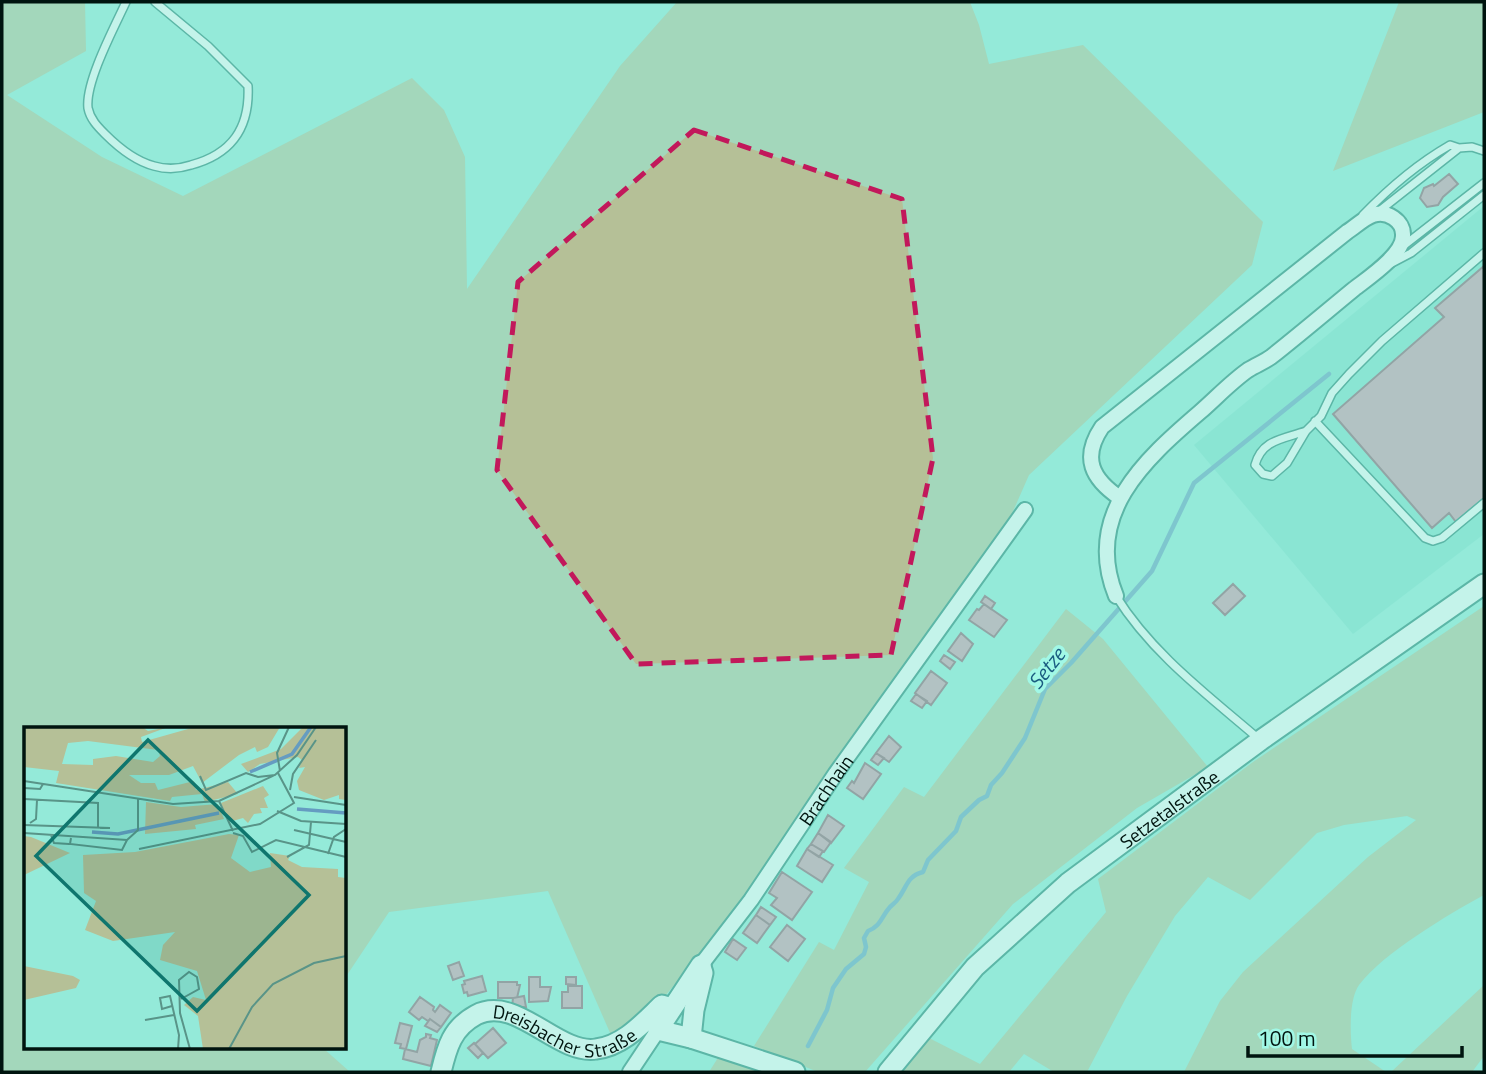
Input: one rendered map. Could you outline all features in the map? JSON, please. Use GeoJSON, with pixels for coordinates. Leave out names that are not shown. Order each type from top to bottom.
{"type":"FeatureCollection","features":[{"type":"Feature","properties":{"kind":"street"},"geometry":{"type":"LineString","coordinates":[[1116,596],[1108,567],[1109,527],[1120,498],[1135,474],[1174,434],[1248,371],[1269,359],[1399,250],[1404,238],[1397,220],[1388,215],[1374,215],[1346,232],[1101,427],[1095,437],[1091,462],[1096,478],[1120,498]]}},
{"type":"Feature","properties":{"kind":"street","name":"Brachhain"},"geometry":{"type":"LineString","coordinates":[[630,1072],[701,965],[751,901],[836,773],[1026,510]]}},
{"type":"Feature","properties":{"kind":"street","name":"Setzetalstraße"},"geometry":{"type":"LineString","coordinates":[[888,1072],[975,967],[1068,883],[1261,740],[1484,584]]}},
{"type":"Feature","properties":{"kind":"street"},"geometry":{"type":"LineString","coordinates":[[691,1038],[694,1010],[703,973],[701,965]]}},
{"type":"Feature","properties":{"kind":"street","name":"Dreisbacher Straße"},"geometry":{"type":"LineString","coordinates":[[442,1072],[450,1039],[457,1029],[481,1012],[496,1010],[510,1014],[571,1044],[585,1049],[597,1049],[616,1043],[662,1005],[672,1008]]}},
{"type":"Feature","properties":{"kind":"street","name":"Dreisbacher Straße"},"geometry":{"type":"LineString","coordinates":[[658,1030],[795,1072]]}},
{"type":"Feature","properties":{"kind":"lane"},"geometry":{"type":"LineString","coordinates":[[127,2],[104,51],[89,94],[90,117],[118,147],[143,163],[169,169],[180,168],[219,155],[231,145],[245,116],[249,98],[248,86],[208,47],[155,2]]}},
{"type":"Feature","properties":{"kind":"lane"},"geometry":{"type":"LineString","coordinates":[[1346,232],[1384,193],[1424,160],[1450,145],[1484,151]]}},
{"type":"Feature","properties":{"kind":"lane"},"geometry":{"type":"LineString","coordinates":[[1374,215],[1459,148]]}},
{"type":"Feature","properties":{"kind":"lane"},"geometry":{"type":"LineString","coordinates":[[1399,250],[1484,183]]}},
{"type":"Feature","properties":{"kind":"lane"},"geometry":{"type":"LineString","coordinates":[[1373,274],[1411,253],[1484,195]]}},
{"type":"Feature","properties":{"kind":"lane"},"geometry":{"type":"LineString","coordinates":[[1306,431],[1269,443],[1258,452],[1255,465],[1262,474],[1272,476],[1287,463],[1306,431],[1321,416],[1332,393],[1357,366],[1484,253]]}},
{"type":"Feature","properties":{"kind":"lane"},"geometry":{"type":"LineString","coordinates":[[1315,421],[1425,538],[1433,541],[1442,538],[1484,503]]}},
{"type":"Feature","properties":{"kind":"lane"},"geometry":{"type":"LineString","coordinates":[[1116,596],[1163,656],[1261,740]]}},
{"type":"Feature","properties":{"kind":"highlighted area"},"geometry":{"type":"Polygon","coordinates":[[[694,130],[902,199],[933,458],[891,655],[636,664],[497,470],[518,282],[694,130]]]}},
{"type":"Feature","properties":{"kind":"shaded area"},"geometry":{"type":"Polygon","coordinates":[[[2,2],[85,2],[86,51],[7,95],[102,157],[183,196],[412,78],[444,110],[465,157],[467,289],[620,66],[677,2],[970,2],[989,64],[1083,45],[1263,222],[1252,265],[1029,475],[995,552],[745,900],[665,996],[611,1035],[548,891],[389,912],[346,976],[346,727],[24,727],[24,1050],[325,1050],[350,1072],[2,1072],[2,2]]]}},
{"type":"Feature","properties":{"kind":"shaded area"},"geometry":{"type":"Polygon","coordinates":[[[1399,2],[1484,2],[1484,112],[1333,171],[1399,2]]]}},
{"type":"Feature","properties":{"kind":"shaded area"},"geometry":{"type":"Polygon","coordinates":[[[1484,206],[1484,534],[1353,634],[1194,445],[1484,206]]]}},
{"type":"Feature","properties":{"kind":"shaded area"},"geometry":{"type":"Polygon","coordinates":[[[1484,606],[1484,895],[1400,947],[1359,985],[1352,1007],[1352,1049],[1386,1072],[1184,1072],[1220,1001],[1243,972],[1368,857],[1416,820],[1407,816],[1344,825],[1317,833],[1250,900],[1208,877],[1175,916],[1127,996],[1087,1072],[1054,1072],[1024,1054],[1009,1072],[903,1072],[929,1038],[980,1064],[1106,912],[1098,879],[1253,762],[1484,606]]]}},
{"type":"Feature","properties":{"kind":"shaded area"},"geometry":{"type":"Polygon","coordinates":[[[1066,609],[1103,639],[1208,767],[1137,808],[1013,904],[865,1072],[818,1072],[754,1046],[819,942],[834,950],[869,882],[844,868],[904,787],[924,797],[1066,609]]]}},
{"type":"Feature","properties":{"kind":"shaded area"},"geometry":{"type":"Polygon","coordinates":[[[1484,985],[1484,1056],[1472,1072],[1391,1072],[1484,985]]]}},
{"type":"Feature","properties":{"kind":"shaded area"},"geometry":{"type":"Polygon","coordinates":[[[721,1053],[767,1072],[709,1072],[721,1053]]]}},
{"type":"Feature","properties":{"kind":"building"},"geometry":{"type":"Polygon","coordinates":[[[1449,174],[1458,184],[1438,205],[1427,207],[1420,198],[1424,188],[1433,184],[1434,186],[1449,174]]]}},
{"type":"Feature","properties":{"kind":"building"},"geometry":{"type":"Polygon","coordinates":[[[1484,266],[1484,498],[1456,522],[1449,513],[1432,528],[1333,414],[1444,317],[1435,308],[1484,266]]]}},
{"type":"Feature","properties":{"kind":"building"},"geometry":{"type":"Polygon","coordinates":[[[1233,584],[1245,596],[1225,615],[1213,603],[1233,584]]]}},
{"type":"Feature","properties":{"kind":"building"},"geometry":{"type":"Polygon","coordinates":[[[985,596],[995,603],[991,609],[981,602],[985,596]]]}},
{"type":"Feature","properties":{"kind":"building"},"geometry":{"type":"Polygon","coordinates":[[[984,604],[1007,620],[994,637],[969,620],[984,604]]]}},
{"type":"Feature","properties":{"kind":"building"},"geometry":{"type":"Polygon","coordinates":[[[961,633],[973,644],[962,661],[948,651],[961,633]]]}},
{"type":"Feature","properties":{"kind":"building"},"geometry":{"type":"Polygon","coordinates":[[[944,655],[955,662],[950,669],[940,661],[944,655]]]}},
{"type":"Feature","properties":{"kind":"building"},"geometry":{"type":"Polygon","coordinates":[[[931,671],[947,683],[931,705],[915,693],[931,671]]]}},
{"type":"Feature","properties":{"kind":"building"},"geometry":{"type":"Polygon","coordinates":[[[916,694],[927,701],[922,708],[911,701],[916,694]]]}},
{"type":"Feature","properties":{"kind":"building"},"geometry":{"type":"Polygon","coordinates":[[[889,736],[901,747],[889,762],[876,753],[889,736]]]}},
{"type":"Feature","properties":{"kind":"building"},"geometry":{"type":"Polygon","coordinates":[[[876,753],[884,758],[878,765],[871,760],[876,753]]]}},
{"type":"Feature","properties":{"kind":"building"},"geometry":{"type":"Polygon","coordinates":[[[865,763],[881,774],[863,799],[847,788],[852,781],[854,783],[865,763]]]}},
{"type":"Feature","properties":{"kind":"building"},"geometry":{"type":"Polygon","coordinates":[[[828,815],[844,826],[831,843],[818,833],[828,815]]]}},
{"type":"Feature","properties":{"kind":"building"},"geometry":{"type":"Polygon","coordinates":[[[818,833],[831,842],[824,852],[811,844],[818,833]]]}},
{"type":"Feature","properties":{"kind":"building"},"geometry":{"type":"Polygon","coordinates":[[[811,844],[823,851],[819,857],[807,849],[811,844]]]}},
{"type":"Feature","properties":{"kind":"building"},"geometry":{"type":"Polygon","coordinates":[[[807,849],[833,865],[822,882],[797,866],[807,849]]]}},
{"type":"Feature","properties":{"kind":"building"},"geometry":{"type":"Polygon","coordinates":[[[782,872],[812,892],[792,920],[771,905],[777,898],[769,893],[782,872]]]}},
{"type":"Feature","properties":{"kind":"building"},"geometry":{"type":"Polygon","coordinates":[[[761,907],[776,917],[770,925],[756,915],[761,907]]]}},
{"type":"Feature","properties":{"kind":"building"},"geometry":{"type":"Polygon","coordinates":[[[756,915],[770,925],[757,943],[743,933],[756,915]]]}},
{"type":"Feature","properties":{"kind":"building"},"geometry":{"type":"Polygon","coordinates":[[[787,925],[805,939],[788,961],[770,947],[787,925]]]}},
{"type":"Feature","properties":{"kind":"building"},"geometry":{"type":"Polygon","coordinates":[[[733,939],[746,948],[737,960],[725,952],[733,939]]]}},
{"type":"Feature","properties":{"kind":"building"},"geometry":{"type":"Polygon","coordinates":[[[459,962],[464,976],[453,980],[448,966],[459,962]]]}},
{"type":"Feature","properties":{"kind":"building"},"geometry":{"type":"Polygon","coordinates":[[[482,976],[486,991],[468,996],[467,992],[464,993],[464,981],[482,976]]]}},
{"type":"Feature","properties":{"kind":"building"},"geometry":{"type":"Polygon","coordinates":[[[529,977],[540,977],[540,987],[551,987],[548,1001],[529,1002],[529,977]]]}},
{"type":"Feature","properties":{"kind":"building"},"geometry":{"type":"Polygon","coordinates":[[[566,977],[576,977],[576,985],[566,984],[566,977]]]}},
{"type":"Feature","properties":{"kind":"building"},"geometry":{"type":"Polygon","coordinates":[[[498,982],[517,982],[517,985],[520,985],[517,998],[498,998],[498,982]]]}},
{"type":"Feature","properties":{"kind":"building"},"geometry":{"type":"Polygon","coordinates":[[[568,986],[582,986],[582,1008],[562,1008],[562,992],[568,992],[568,986]]]}},
{"type":"Feature","properties":{"kind":"building"},"geometry":{"type":"Polygon","coordinates":[[[524,996],[526,1007],[512,1007],[513,998],[524,996]]]}},
{"type":"Feature","properties":{"kind":"building"},"geometry":{"type":"Polygon","coordinates":[[[420,997],[434,1007],[435,1012],[440,1005],[451,1013],[441,1027],[430,1019],[428,1021],[422,1017],[419,1020],[409,1012],[420,997]]]}},
{"type":"Feature","properties":{"kind":"building"},"geometry":{"type":"Polygon","coordinates":[[[430,1019],[441,1027],[437,1032],[425,1026],[430,1019]]]}},
{"type":"Feature","properties":{"kind":"building"},"geometry":{"type":"Polygon","coordinates":[[[400,1023],[412,1026],[406,1049],[395,1043],[400,1023]]]}},
{"type":"Feature","properties":{"kind":"building"},"geometry":{"type":"Polygon","coordinates":[[[493,1028],[506,1043],[488,1058],[475,1044],[493,1028]]]}},
{"type":"Feature","properties":{"kind":"building"},"geometry":{"type":"Polygon","coordinates":[[[426,1034],[437,1040],[431,1066],[403,1059],[405,1049],[417,1052],[420,1040],[426,1037],[426,1034]]]}},
{"type":"Feature","properties":{"kind":"building"},"geometry":{"type":"Polygon","coordinates":[[[474,1043],[483,1053],[478,1058],[468,1048],[474,1043]]]}},
{"type":"Feature","properties":{"kind":"waterway","name":"Setze"},"geometry":{"type":"LineString","coordinates":[[808,1046],[827,1010],[833,988],[846,969],[864,954],[864,938],[868,931],[878,924],[898,900],[910,879],[923,872],[928,860],[956,831],[961,817],[987,796],[991,785],[1025,738],[1045,689],[1152,571],[1194,483],[1329,374]]}}]}
